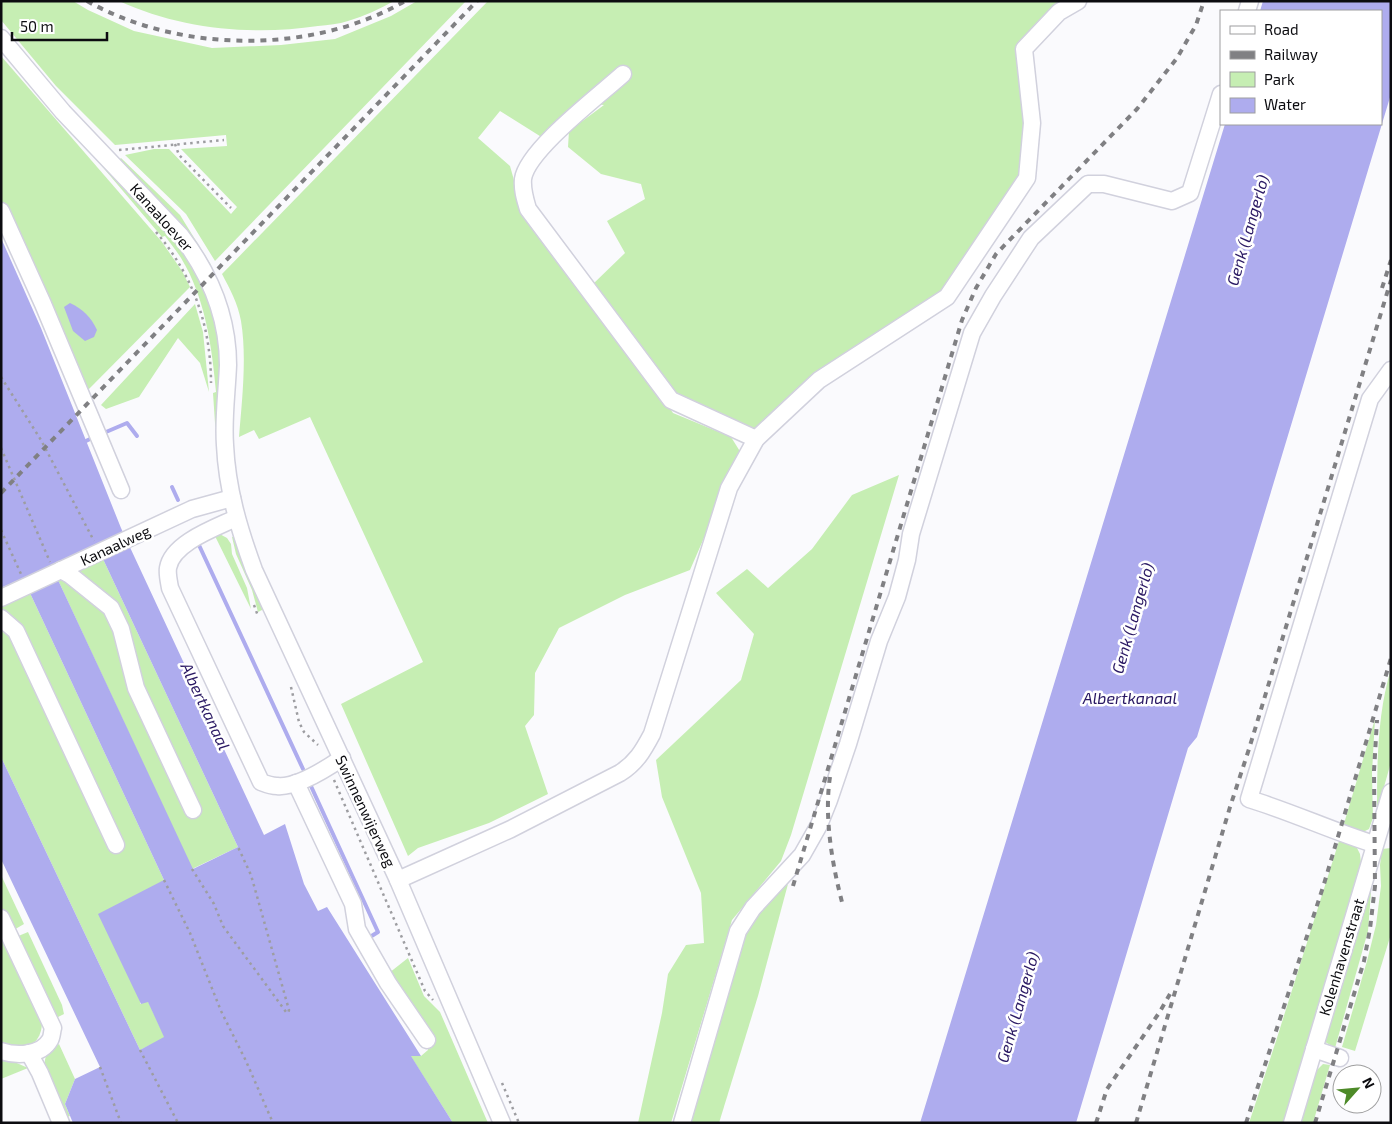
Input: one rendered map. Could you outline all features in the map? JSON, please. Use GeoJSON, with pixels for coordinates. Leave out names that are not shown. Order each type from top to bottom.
{"type":"FeatureCollection","features":[{"type":"Feature","properties":{"kind":"street"},"geometry":{"type":"LineString","coordinates":[[398,880],[511,829],[620,773],[642,754],[652,734],[729,488],[756,439],[819,380],[947,297],[1027,178],[1032,123],[1024,48],[1060,12],[1078,1]]}},
{"type":"Feature","properties":{"kind":"street","name":"Kanaaloever"},"geometry":{"type":"LineString","coordinates":[[1,38],[63,112],[181,236],[197,257],[215,294],[225,326],[228,364],[224,423],[225,448],[232,498]]}},
{"type":"Feature","properties":{"kind":"street"},"geometry":{"type":"LineString","coordinates":[[623,74],[550,139],[531,162],[523,178],[523,195],[528,209],[671,400],[756,439]]}},
{"type":"Feature","properties":{"kind":"street"},"geometry":{"type":"LineString","coordinates":[[682,1123],[738,931],[753,908],[802,854],[819,825],[829,800],[879,641],[897,597],[907,560],[911,534],[972,333],[993,296],[1031,238],[1088,184],[1104,184],[1172,200],[1190,193],[1220,97]]}},
{"type":"Feature","properties":{"kind":"street"},"geometry":{"type":"LineString","coordinates":[[1,212],[43,304],[121,490]]}},
{"type":"Feature","properties":{"kind":"street"},"geometry":{"type":"LineString","coordinates":[[1374,844],[1339,833],[1281,809],[1249,799],[1370,399],[1391,370]]}},
{"type":"Feature","properties":{"kind":"street","name":"Swinnenwijerweg"},"geometry":{"type":"LineString","coordinates":[[232,498],[236,518],[254,570],[335,762],[398,880],[502,1123]]}},
{"type":"Feature","properties":{"kind":"street","name":"Kanaalweg"},"geometry":{"type":"LineString","coordinates":[[1,598],[56,568],[152,528],[192,509],[232,498]]}},
{"type":"Feature","properties":{"kind":"street"},"geometry":{"type":"LineString","coordinates":[[236,518],[190,540],[174,555],[168,568],[170,588],[261,782],[277,786],[291,785],[335,762]]}},
{"type":"Feature","properties":{"kind":"street"},"geometry":{"type":"LineString","coordinates":[[56,568],[70,575],[111,608],[121,629],[136,688],[193,810]]}},
{"type":"Feature","properties":{"kind":"street"},"geometry":{"type":"LineString","coordinates":[[1,618],[16,631],[116,845]]}},
{"type":"Feature","properties":{"kind":"street"},"geometry":{"type":"LineString","coordinates":[[296,783],[353,904],[357,929],[388,984],[427,1040]]}},
{"type":"Feature","properties":{"kind":"street","name":"Kolenhavenstraat"},"geometry":{"type":"LineString","coordinates":[[1292,1123],[1374,844],[1385,829],[1391,792]]}},
{"type":"Feature","properties":{"kind":"street"},"geometry":{"type":"LineString","coordinates":[[1,918],[53,1028],[51,1040],[40,1049],[29,1053],[13,1054],[1,1051]]}},
{"type":"Feature","properties":{"kind":"street"},"geometry":{"type":"LineString","coordinates":[[1314,1049],[1340,1058]]}},
{"type":"Feature","properties":{"kind":"street"},"geometry":{"type":"LineString","coordinates":[[29,1053],[40,1073],[61,1123]]}},
{"type":"Feature","properties":{"kind":"path"},"geometry":{"type":"LineString","coordinates":[[108,159],[121,149],[224,140]]}},
{"type":"Feature","properties":{"kind":"path"},"geometry":{"type":"LineString","coordinates":[[175,144],[179,155],[231,208]]}},
{"type":"Feature","properties":{"kind":"path"},"geometry":{"type":"LineString","coordinates":[[154,231],[173,253],[193,288],[199,304],[211,365],[211,384]]}},
{"type":"Feature","properties":{"kind":"path"},"geometry":{"type":"LineString","coordinates":[[1,377],[41,440],[96,544]]}},
{"type":"Feature","properties":{"kind":"path"},"geometry":{"type":"LineString","coordinates":[[1,448],[56,568]]}},
{"type":"Feature","properties":{"kind":"path"},"geometry":{"type":"LineString","coordinates":[[1,530],[23,578]]}},
{"type":"Feature","properties":{"kind":"path"},"geometry":{"type":"LineString","coordinates":[[254,608],[258,617]]}},
{"type":"Feature","properties":{"kind":"path"},"geometry":{"type":"LineString","coordinates":[[288,680],[292,689],[299,722],[304,732],[318,743],[335,762],[425,991],[436,1002]]}},
{"type":"Feature","properties":{"kind":"path"},"geometry":{"type":"LineString","coordinates":[[192,869],[214,904],[223,926],[288,1013],[289,1010],[251,874],[238,847]]}},
{"type":"Feature","properties":{"kind":"path"},"geometry":{"type":"LineString","coordinates":[[164,880],[190,933],[221,1011],[273,1123]]}},
{"type":"Feature","properties":{"kind":"path"},"geometry":{"type":"LineString","coordinates":[[140,1050],[178,1123]]}},
{"type":"Feature","properties":{"kind":"path"},"geometry":{"type":"LineString","coordinates":[[100,1067],[122,1123]]}},
{"type":"Feature","properties":{"kind":"green space"},"geometry":{"type":"Polygon","coordinates":[[[1,1],[73,1],[134,31],[212,48],[281,45],[335,39],[391,16],[417,1],[466,1],[215,261],[186,214],[125,155],[154,149],[169,149],[231,214],[237,207],[181,149],[227,146],[226,135],[115,145],[56,86],[1,20],[1,1]]]}},
{"type":"Feature","properties":{"kind":"green space"},"geometry":{"type":"Polygon","coordinates":[[[119,1],[394,1],[366,15],[341,23],[293,29],[242,30],[191,24],[142,11],[119,1]]]}},
{"type":"Feature","properties":{"kind":"green space"},"geometry":{"type":"Polygon","coordinates":[[[488,1],[1064,1],[1056,6],[1016,45],[1025,126],[1019,175],[943,290],[818,376],[756,434],[673,395],[592,285],[625,253],[607,221],[645,199],[641,184],[601,174],[568,147],[569,131],[604,105],[584,103],[543,138],[500,111],[478,138],[510,166],[525,219],[630,351],[673,413],[731,437],[741,453],[690,570],[625,595],[559,628],[535,673],[534,715],[525,726],[548,794],[489,823],[418,848],[408,856],[341,704],[423,662],[310,417],[259,439],[254,430],[239,437],[243,379],[243,335],[238,309],[222,274],[488,1]]]}},
{"type":"Feature","properties":{"kind":"green space"},"geometry":{"type":"Polygon","coordinates":[[[1,56],[162,242],[182,271],[190,287],[85,393],[1,203],[1,56]]]}},
{"type":"Feature","properties":{"kind":"green space"},"geometry":{"type":"Polygon","coordinates":[[[67,125],[171,234],[189,258],[214,310],[221,352],[218,437],[213,393],[216,392],[206,322],[202,305],[189,273],[165,236],[162,237],[67,125]]]}},
{"type":"Feature","properties":{"kind":"green space"},"geometry":{"type":"Polygon","coordinates":[[[121,158],[180,215],[211,265],[209,267],[118,161],[121,158]]]}},
{"type":"Feature","properties":{"kind":"green space"},"geometry":{"type":"Polygon","coordinates":[[[195,304],[203,332],[209,392],[200,363],[178,338],[139,397],[106,409],[101,405],[195,304]]]}},
{"type":"Feature","properties":{"kind":"green space"},"geometry":{"type":"Polygon","coordinates":[[[899,475],[791,835],[781,861],[732,920],[671,1123],[638,1123],[662,1013],[668,974],[686,945],[704,943],[701,893],[662,797],[656,760],[741,680],[754,634],[716,593],[747,569],[768,588],[812,549],[852,495],[899,475]]]}},
{"type":"Feature","properties":{"kind":"green space"},"geometry":{"type":"Polygon","coordinates":[[[216,532],[227,538],[231,544],[232,554],[247,588],[251,609],[214,534],[216,532]]]}},
{"type":"Feature","properties":{"kind":"green space"},"geometry":{"type":"Polygon","coordinates":[[[235,536],[264,609],[258,612],[252,590],[236,554],[232,537],[235,536]]]}},
{"type":"Feature","properties":{"kind":"green space"},"geometry":{"type":"Polygon","coordinates":[[[96,544],[238,847],[192,869],[51,565],[96,544]]]}},
{"type":"Feature","properties":{"kind":"green space"},"geometry":{"type":"Polygon","coordinates":[[[23,578],[164,880],[140,1004],[148,1001],[165,1038],[140,1050],[1,757],[1,588],[23,578]]]}},
{"type":"Feature","properties":{"kind":"green space"},"geometry":{"type":"Polygon","coordinates":[[[1391,669],[1391,762],[1377,812],[1380,722],[1391,669]]]}},
{"type":"Feature","properties":{"kind":"green space"},"geometry":{"type":"Polygon","coordinates":[[[1375,719],[1372,773],[1373,818],[1369,829],[1359,834],[1343,827],[1375,719]]]}},
{"type":"Feature","properties":{"kind":"green space"},"geometry":{"type":"Polygon","coordinates":[[[1339,841],[1356,846],[1360,854],[1361,863],[1283,1123],[1249,1123],[1276,1041],[1339,841]]]}},
{"type":"Feature","properties":{"kind":"green space"},"geometry":{"type":"Polygon","coordinates":[[[1391,848],[1391,934],[1355,1051],[1342,1047],[1376,925],[1381,886],[1380,865],[1382,849],[1391,848]]]}},
{"type":"Feature","properties":{"kind":"green space"},"geometry":{"type":"Polygon","coordinates":[[[1,875],[24,924],[12,931],[1,907],[1,875]]]}},
{"type":"Feature","properties":{"kind":"green space"},"geometry":{"type":"Polygon","coordinates":[[[1372,879],[1368,931],[1335,1048],[1322,1040],[1372,879]]]}},
{"type":"Feature","properties":{"kind":"green space"},"geometry":{"type":"Polygon","coordinates":[[[788,884],[758,996],[719,1123],[689,1123],[743,932],[766,901],[788,884]]]}},
{"type":"Feature","properties":{"kind":"green space"},"geometry":{"type":"Polygon","coordinates":[[[1,930],[42,1022],[38,1037],[29,1046],[16,1047],[1,1041],[1,930]]]}},
{"type":"Feature","properties":{"kind":"green space"},"geometry":{"type":"Polygon","coordinates":[[[28,932],[62,1005],[64,1014],[58,1017],[52,1013],[16,937],[28,932]]]}},
{"type":"Feature","properties":{"kind":"green space"},"geometry":{"type":"Polygon","coordinates":[[[408,958],[424,996],[440,1012],[488,1123],[453,1123],[410,1055],[421,1056],[428,1050],[429,1032],[389,973],[408,958]]]}},
{"type":"Feature","properties":{"kind":"green space"},"geometry":{"type":"Polygon","coordinates":[[[59,1044],[75,1079],[65,1104],[70,1116],[64,1118],[50,1086],[45,1068],[47,1054],[59,1044]]]}},
{"type":"Feature","properties":{"kind":"green space"},"geometry":{"type":"Polygon","coordinates":[[[1,1056],[28,1068],[1,1079],[1,1056]]]}},
{"type":"Feature","properties":{"kind":"green space"},"geometry":{"type":"Polygon","coordinates":[[[1323,1064],[1330,1065],[1313,1123],[1298,1123],[1313,1074],[1323,1064]]]}},
{"type":"Feature","properties":{"kind":"water","name":"Albertkanaal"},"geometry":{"type":"Polygon","coordinates":[[[1263,1],[1391,1],[1391,94],[1382,124],[1382,10],[1260,10],[1263,1]]]}},
{"type":"Feature","properties":{"kind":"water","name":"Albertkanaal"},"geometry":{"type":"Polygon","coordinates":[[[1225,125],[1382,125],[1197,737],[1188,748],[1076,1123],[920,1123],[1225,125]]]}},
{"type":"Feature","properties":{"kind":"water","name":"Albertkanaal"},"geometry":{"type":"Polygon","coordinates":[[[1,238],[41,328],[121,528],[264,835],[285,824],[304,884],[318,911],[327,907],[421,1056],[411,1056],[453,1123],[73,1123],[65,1104],[75,1079],[100,1067],[1,859],[1,757],[140,1050],[164,1037],[148,1002],[141,1004],[98,914],[164,880],[23,578],[1,588],[1,238]],[[96,544],[51,565],[193,869],[238,847],[96,544]]]}},
{"type":"Feature","properties":{"kind":"water"},"geometry":{"type":"Polygon","coordinates":[[[70,303],[83,311],[92,321],[97,330],[94,337],[85,341],[73,331],[64,307],[70,303]]]}},
{"type":"Feature","properties":{"kind":"waterway"},"geometry":{"type":"LineString","coordinates":[[106,432],[127,423],[137,436]]}},
{"type":"Feature","properties":{"kind":"waterway"},"geometry":{"type":"LineString","coordinates":[[86,441],[92,438]]}},
{"type":"Feature","properties":{"kind":"waterway"},"geometry":{"type":"LineString","coordinates":[[172,487],[178,500]]}},
{"type":"Feature","properties":{"kind":"waterway"},"geometry":{"type":"LineString","coordinates":[[198,543],[303,769]]}},
{"type":"Feature","properties":{"kind":"waterway"},"geometry":{"type":"LineString","coordinates":[[310,784],[378,932],[370,937]]}},
{"type":"Feature","properties":{"kind":"railway"},"geometry":{"type":"LineString","coordinates":[[87,1],[123,18],[162,31],[204,38],[246,41],[288,38],[329,31],[368,19],[405,1]]}},
{"type":"Feature","properties":{"kind":"railway"},"geometry":{"type":"LineString","coordinates":[[1,493],[477,1]]}},
{"type":"Feature","properties":{"kind":"railway"},"geometry":{"type":"LineString","coordinates":[[793,886],[962,320],[976,288],[996,254],[1137,109],[1177,58],[1196,25],[1204,1]]}},
{"type":"Feature","properties":{"kind":"railway"},"geometry":{"type":"LineString","coordinates":[[1382,288],[1391,260]]}},
{"type":"Feature","properties":{"kind":"railway"},"geometry":{"type":"LineString","coordinates":[[1136,1123],[1230,807],[1391,280]]}},
{"type":"Feature","properties":{"kind":"railway"},"geometry":{"type":"LineString","coordinates":[[1246,1123],[1324,884],[1391,658]]}},
{"type":"Feature","properties":{"kind":"railway"},"geometry":{"type":"LineString","coordinates":[[1315,1123],[1364,961],[1370,929],[1375,886],[1374,771],[1377,720]]}},
{"type":"Feature","properties":{"kind":"railway"},"geometry":{"type":"LineString","coordinates":[[830,777],[828,792],[830,840],[842,902]]}},
{"type":"Feature","properties":{"kind":"railway"},"geometry":{"type":"LineString","coordinates":[[1096,1123],[1107,1089],[1170,994]]}},
{"type":"Feature","properties":{"kind":"water label","name":"Genk (Langerlo)"},"geometry":{"type":"Point","coordinates":[1247,230]}},
{"type":"Feature","properties":{"kind":"water label","name":"Genk (Langerlo)"},"geometry":{"type":"Point","coordinates":[1132,618]}},
{"type":"Feature","properties":{"kind":"water label","name":"Genk (Langerlo)"},"geometry":{"type":"Point","coordinates":[1017,1007]}}]}
